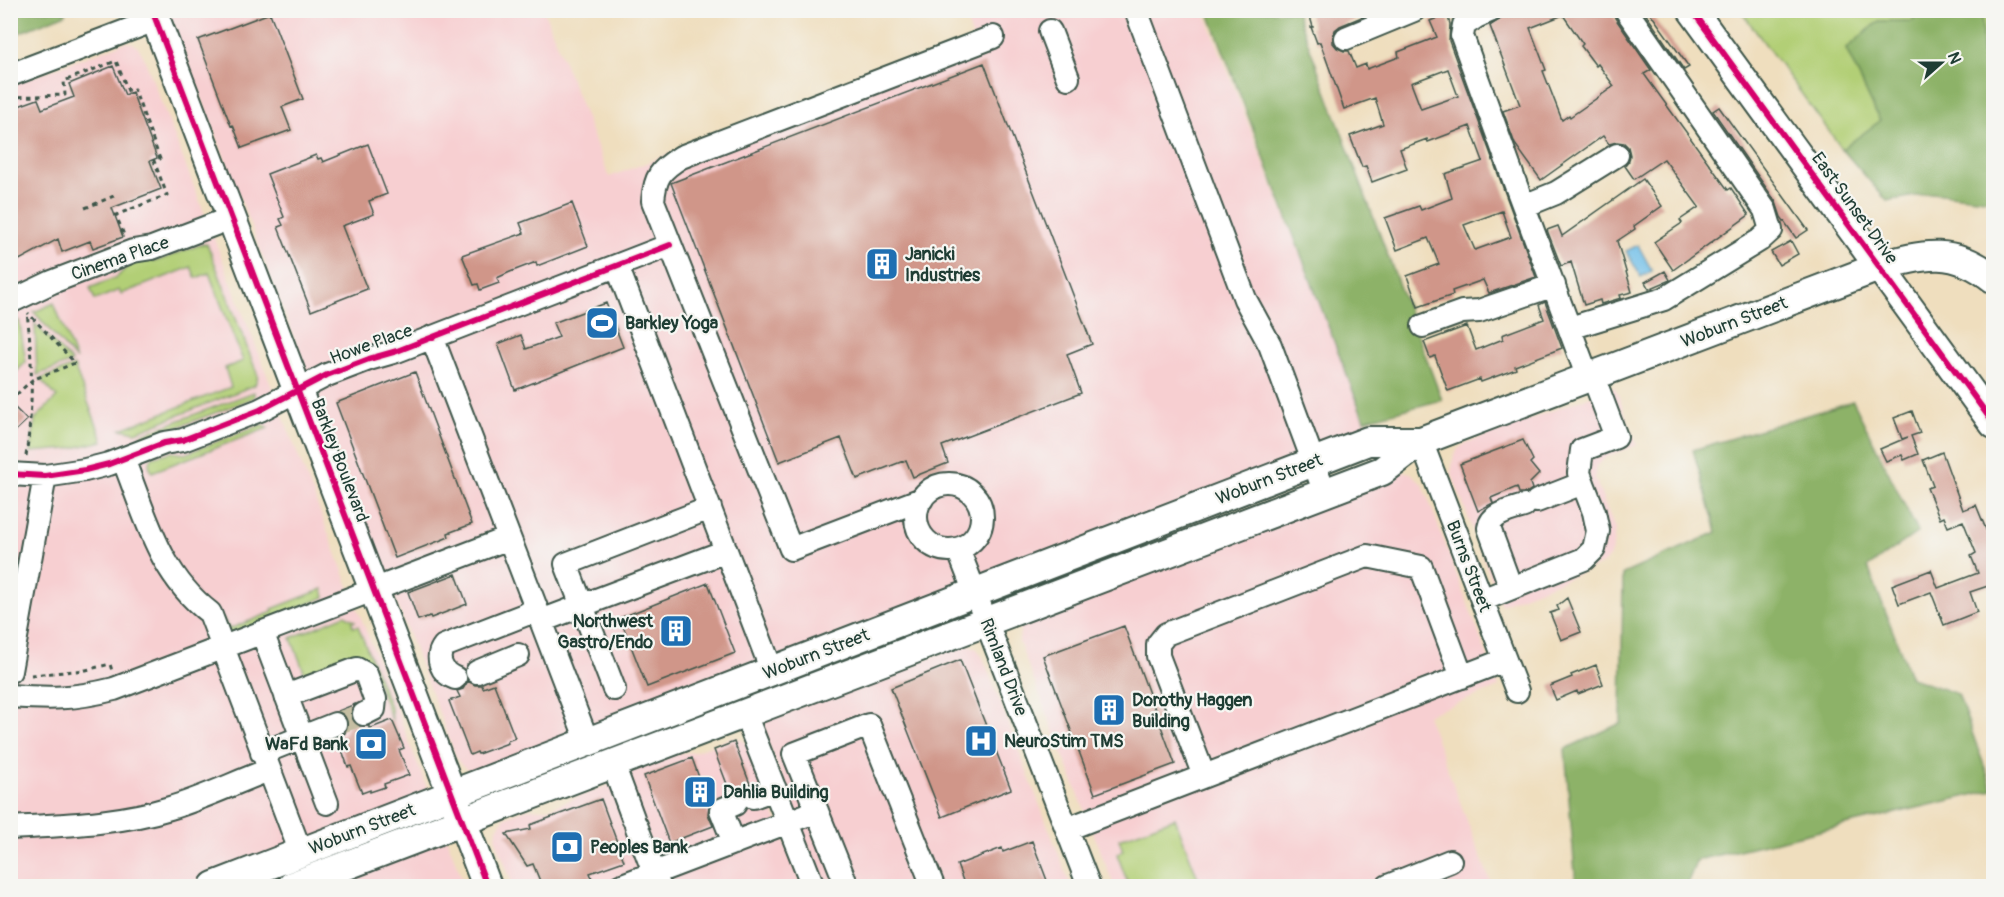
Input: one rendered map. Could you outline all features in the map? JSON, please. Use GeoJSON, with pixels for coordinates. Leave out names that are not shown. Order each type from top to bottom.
{"type":"FeatureCollection","features":[{"type":"Feature","properties":{"kind":"main road","name":"East Sunset Drive"},"geometry":{"type":"LineString","coordinates":[[1692,10],[1994,424]]}},
{"type":"Feature","properties":{"kind":"main road","name":"Barkley Boulevard"},"geometry":{"type":"LineString","coordinates":[[153,15],[488,886]]}},
{"type":"Feature","properties":{"kind":"main road","name":"Woburn Street"},"geometry":{"type":"LineString","coordinates":[[292,886],[1382,471],[1421,441],[1880,267],[1905,259],[1948,255],[1969,262],[1994,279]]}},
{"type":"Feature","properties":{"kind":"main road","name":"Woburn Street"},"geometry":{"type":"LineString","coordinates":[[214,886],[1368,441],[1421,441]]}},
{"type":"Feature","properties":{"kind":"street"},"geometry":{"type":"LineString","coordinates":[[1136,10],[1245,299],[1270,345],[1325,493]]}},
{"type":"Feature","properties":{"kind":"street"},"geometry":{"type":"LineString","coordinates":[[1346,38],[1414,10]]}},
{"type":"Feature","properties":{"kind":"street"},"geometry":{"type":"LineString","coordinates":[[1482,600],[1584,559],[1594,549],[1598,531],[1594,512],[1580,473],[1582,450],[1616,437],[1570,328],[1462,36],[1457,18],[1476,17],[1492,10]]}},
{"type":"Feature","properties":{"kind":"street"},"geometry":{"type":"LineString","coordinates":[[1570,328],[1664,299],[1760,240],[1771,230],[1765,210],[1626,10]]}},
{"type":"Feature","properties":{"kind":"street"},"geometry":{"type":"LineString","coordinates":[[10,75],[153,15]]}},
{"type":"Feature","properties":{"kind":"street"},"geometry":{"type":"LineString","coordinates":[[1050,31],[1068,78]]}},
{"type":"Feature","properties":{"kind":"street"},"geometry":{"type":"LineString","coordinates":[[922,499],[791,549],[653,201],[655,183],[665,168],[681,158],[993,37]]}},
{"type":"Feature","properties":{"kind":"street"},"geometry":{"type":"LineString","coordinates":[[1524,206],[1556,193],[1617,155]]}},
{"type":"Feature","properties":{"kind":"street","name":"Cinema Place"},"geometry":{"type":"LineString","coordinates":[[10,302],[46,285],[133,251],[152,248],[231,218]]}},
{"type":"Feature","properties":{"kind":"street","name":"Howe Place"},"geometry":{"type":"LineString","coordinates":[[17,470],[45,476],[85,470],[123,459],[164,443],[183,440],[260,410],[327,375],[369,358],[397,351],[432,338],[670,245]]}},
{"type":"Feature","properties":{"kind":"street"},"geometry":{"type":"LineString","coordinates":[[617,266],[772,671]]}},
{"type":"Feature","properties":{"kind":"street"},"geometry":{"type":"LineString","coordinates":[[1423,327],[1462,312],[1479,311],[1554,285]]}},
{"type":"Feature","properties":{"kind":"street"},"geometry":{"type":"LineString","coordinates":[[432,338],[588,742]]}},
{"type":"Feature","properties":{"kind":"street","name":"Burns Street"},"geometry":{"type":"LineString","coordinates":[[1421,441],[1517,691]]}},
{"type":"Feature","properties":{"kind":"street"},"geometry":{"type":"LineString","coordinates":[[123,459],[157,546],[178,583],[210,613],[301,853]]}},
{"type":"Feature","properties":{"kind":"street"},"geometry":{"type":"LineString","coordinates":[[20,676],[45,476]]}},
{"type":"Feature","properties":{"kind":"street"},"geometry":{"type":"LineString","coordinates":[[1511,588],[1489,528],[1490,522],[1494,517],[1583,483]]}},
{"type":"Feature","properties":{"kind":"street"},"geometry":{"type":"LineString","coordinates":[[957,485],[967,489],[975,496],[982,517],[975,537],[958,549],[948,550],[930,544],[922,537],[916,518],[917,508],[922,499],[928,491],[937,486],[957,485]]}},
{"type":"Feature","properties":{"kind":"street"},"geometry":{"type":"LineString","coordinates":[[614,689],[566,564],[710,508]]}},
{"type":"Feature","properties":{"kind":"street"},"geometry":{"type":"LineString","coordinates":[[10,696],[63,699],[114,689],[509,538]]}},
{"type":"Feature","properties":{"kind":"street","name":"Rimland Drive"},"geometry":{"type":"LineString","coordinates":[[958,549],[1089,886]]}},
{"type":"Feature","properties":{"kind":"street"},"geometry":{"type":"LineString","coordinates":[[454,678],[446,674],[439,657],[440,651],[451,642],[582,606],[726,551]]}},
{"type":"Feature","properties":{"kind":"street"},"geometry":{"type":"LineString","coordinates":[[1204,776],[1158,656],[1158,644],[1166,634],[1367,556],[1421,567],[1462,676]]}},
{"type":"Feature","properties":{"kind":"street"},"geometry":{"type":"LineString","coordinates":[[262,633],[327,803]]}},
{"type":"Feature","properties":{"kind":"street"},"geometry":{"type":"LineString","coordinates":[[477,672],[518,655]]}},
{"type":"Feature","properties":{"kind":"street"},"geometry":{"type":"LineString","coordinates":[[1067,829],[1505,660]]}},
{"type":"Feature","properties":{"kind":"street"},"geometry":{"type":"LineString","coordinates":[[286,696],[357,669],[366,674],[375,699],[374,709],[364,714]]}},
{"type":"Feature","properties":{"kind":"street"},"geometry":{"type":"LineString","coordinates":[[745,714],[813,886]]}},
{"type":"Feature","properties":{"kind":"street"},"geometry":{"type":"LineString","coordinates":[[10,828],[79,824],[137,816],[172,808],[266,761],[302,738],[336,724]]}},
{"type":"Feature","properties":{"kind":"street"},"geometry":{"type":"LineString","coordinates":[[847,886],[794,754],[869,725],[933,886]]}},
{"type":"Feature","properties":{"kind":"street"},"geometry":{"type":"LineString","coordinates":[[613,764],[657,880]]}},
{"type":"Feature","properties":{"kind":"street"},"geometry":{"type":"LineString","coordinates":[[734,843],[721,810],[775,789]]}},
{"type":"Feature","properties":{"kind":"street"},"geometry":{"type":"LineString","coordinates":[[621,886],[657,880],[734,843],[817,811]]}},
{"type":"Feature","properties":{"kind":"street"},"geometry":{"type":"LineString","coordinates":[[1388,886],[1450,861]]}},
{"type":"Feature","properties":{"kind":"path"},"geometry":{"type":"LineString","coordinates":[[10,97],[65,95],[64,81],[116,61],[128,91],[134,89],[160,159],[154,161],[167,195],[116,215],[124,235]]}},
{"type":"Feature","properties":{"kind":"path"},"geometry":{"type":"LineString","coordinates":[[85,208],[116,195]]}},
{"type":"Feature","properties":{"kind":"path"},"geometry":{"type":"LineString","coordinates":[[120,205],[123,212]]}},
{"type":"Feature","properties":{"kind":"path"},"geometry":{"type":"LineString","coordinates":[[10,389],[16,395],[32,380],[75,363],[26,311],[30,335],[32,380],[29,433],[17,470]]}},
{"type":"Feature","properties":{"kind":"path"},"geometry":{"type":"LineString","coordinates":[[20,676],[86,670],[110,664],[112,671],[122,668]]}},
{"type":"Feature","properties":{"kind":"shaded area"},"geometry":{"type":"Polygon","coordinates":[[[168,11],[544,11],[609,177],[973,39],[963,11],[1204,11],[1370,434],[475,772],[469,771],[460,764],[456,757],[168,11]]]}},
{"type":"Feature","properties":{"kind":"shaded area"},"geometry":{"type":"Polygon","coordinates":[[[126,42],[138,47],[143,55],[465,886],[11,886],[11,85],[126,42]]]}},
{"type":"Feature","properties":{"kind":"shaded area"},"geometry":{"type":"Polygon","coordinates":[[[1615,387],[1637,445],[1606,457],[1596,466],[1595,479],[1615,529],[1610,556],[1603,564],[1501,605],[1451,472],[1454,456],[1458,449],[1466,443],[1615,387]]]}},
{"type":"Feature","properties":{"kind":"shaded area"},"geometry":{"type":"Polygon","coordinates":[[[1401,471],[1411,473],[1423,485],[1499,687],[1427,715],[1492,886],[1114,886],[1019,642],[1021,624],[1027,617],[1401,471]]]}},
{"type":"Feature","properties":{"kind":"shaded area"},"geometry":{"type":"Polygon","coordinates":[[[967,644],[977,649],[983,658],[1071,886],[823,886],[763,730],[765,720],[967,644]]]}},
{"type":"Feature","properties":{"kind":"shaded area"},"geometry":{"type":"Polygon","coordinates":[[[731,738],[741,739],[748,745],[802,886],[513,886],[496,840],[497,828],[505,817],[526,809],[547,809],[627,778],[630,771],[661,755],[694,752],[731,738]]]}},
{"type":"Feature","properties":{"kind":"green space"},"geometry":{"type":"Polygon","coordinates":[[[11,10],[66,11],[66,14],[11,36],[11,10]]]}},
{"type":"Feature","properties":{"kind":"green space"},"geometry":{"type":"Polygon","coordinates":[[[1208,11],[1296,11],[1442,400],[1364,420],[1208,11]]]}},
{"type":"Feature","properties":{"kind":"green space"},"geometry":{"type":"Polygon","coordinates":[[[1741,11],[1915,11],[1914,21],[1879,21],[1846,49],[1880,121],[1842,149],[1741,11]]]}},
{"type":"Feature","properties":{"kind":"green space"},"geometry":{"type":"Polygon","coordinates":[[[1915,11],[1982,11],[1982,54],[1993,64],[1993,200],[1933,193],[1887,201],[1842,149],[1880,121],[1846,49],[1879,21],[1913,21],[1915,11]]]}},
{"type":"Feature","properties":{"kind":"green space"},"geometry":{"type":"Polygon","coordinates":[[[1982,11],[1993,11],[1993,64],[1982,54],[1982,11]]]}},
{"type":"Feature","properties":{"kind":"green space"},"geometry":{"type":"Polygon","coordinates":[[[207,244],[258,376],[255,385],[136,432],[121,429],[231,387],[225,368],[243,361],[209,273],[196,278],[191,267],[121,294],[119,290],[95,300],[90,288],[117,277],[131,263],[157,261],[207,244]]]}},
{"type":"Feature","properties":{"kind":"green space"},"geometry":{"type":"Polygon","coordinates":[[[54,303],[76,360],[34,312],[54,303]]]}},
{"type":"Feature","properties":{"kind":"green space"},"geometry":{"type":"Polygon","coordinates":[[[19,320],[26,362],[11,377],[11,325],[19,320]]]}},
{"type":"Feature","properties":{"kind":"green space"},"geometry":{"type":"Polygon","coordinates":[[[35,324],[72,362],[37,375],[35,324]]]}},
{"type":"Feature","properties":{"kind":"green space"},"geometry":{"type":"Polygon","coordinates":[[[74,366],[103,441],[69,449],[31,452],[35,419],[57,397],[40,379],[74,366]]]}},
{"type":"Feature","properties":{"kind":"green space"},"geometry":{"type":"Polygon","coordinates":[[[254,392],[254,398],[141,441],[140,435],[254,392]]]}},
{"type":"Feature","properties":{"kind":"green space"},"geometry":{"type":"Polygon","coordinates":[[[1853,401],[1918,532],[1868,567],[1911,678],[1958,694],[1993,790],[1697,860],[1686,886],[1576,886],[1565,749],[1621,723],[1623,574],[1717,532],[1693,450],[1853,401]]]}},
{"type":"Feature","properties":{"kind":"green space"},"geometry":{"type":"Polygon","coordinates":[[[263,424],[268,428],[152,472],[149,465],[152,457],[172,452],[185,454],[263,424]]]}},
{"type":"Feature","properties":{"kind":"green space"},"geometry":{"type":"Polygon","coordinates":[[[323,589],[325,597],[231,636],[227,633],[223,618],[229,629],[323,589]]]}},
{"type":"Feature","properties":{"kind":"green space"},"geometry":{"type":"Polygon","coordinates":[[[345,615],[355,621],[352,622],[353,627],[358,626],[391,709],[392,720],[372,670],[308,682],[291,638],[345,615]]]}},
{"type":"Feature","properties":{"kind":"green space"},"geometry":{"type":"Polygon","coordinates":[[[1175,818],[1201,886],[1129,886],[1117,854],[1123,851],[1119,839],[1175,818]]]}},
{"type":"Feature","properties":{"kind":"water"},"geometry":{"type":"Polygon","coordinates":[[[1638,245],[1652,271],[1641,277],[1626,251],[1638,245]]]}},
{"type":"Feature","properties":{"kind":"building"},"geometry":{"type":"Polygon","coordinates":[[[1308,10],[1362,10],[1364,16],[1335,30],[1333,43],[1337,48],[1349,51],[1356,68],[1366,64],[1367,69],[1399,57],[1398,52],[1437,37],[1430,21],[1447,14],[1450,24],[1449,41],[1536,277],[1489,293],[1483,280],[1452,291],[1453,295],[1418,307],[1407,276],[1439,264],[1428,238],[1397,250],[1385,218],[1419,206],[1421,210],[1452,198],[1445,174],[1483,161],[1470,126],[1428,142],[1427,139],[1400,149],[1407,169],[1372,182],[1366,166],[1362,167],[1350,136],[1383,124],[1375,98],[1344,109],[1320,42],[1317,43],[1311,27],[1313,27],[1308,10]],[[1448,69],[1411,83],[1421,109],[1458,96],[1448,69]],[[1502,211],[1464,225],[1475,250],[1511,237],[1502,211]]]}},
{"type":"Feature","properties":{"kind":"building"},"geometry":{"type":"Polygon","coordinates":[[[1505,10],[1613,10],[1615,18],[1651,70],[1644,74],[1728,190],[1731,188],[1749,215],[1673,270],[1654,242],[1682,223],[1680,220],[1699,207],[1664,159],[1634,179],[1625,166],[1630,155],[1628,147],[1624,143],[1609,144],[1603,136],[1541,180],[1515,144],[1503,111],[1520,105],[1490,26],[1502,18],[1505,10]],[[1563,15],[1530,28],[1546,70],[1543,71],[1562,120],[1569,115],[1570,117],[1614,86],[1581,46],[1583,44],[1563,15]]]}},
{"type":"Feature","properties":{"kind":"building"},"geometry":{"type":"Polygon","coordinates":[[[1643,10],[1648,10],[1689,67],[1684,70],[1643,10]]]}},
{"type":"Feature","properties":{"kind":"building"},"geometry":{"type":"Polygon","coordinates":[[[270,13],[303,99],[282,107],[291,130],[242,148],[233,125],[231,126],[198,40],[270,13]]]}},
{"type":"Feature","properties":{"kind":"building","name":"Janicki Industries"},"geometry":{"type":"Polygon","coordinates":[[[984,63],[1092,344],[1067,354],[1081,393],[942,446],[948,463],[913,477],[906,460],[857,479],[841,438],[779,462],[671,183],[984,63]]]}},
{"type":"Feature","properties":{"kind":"building"},"geometry":{"type":"Polygon","coordinates":[[[113,66],[125,95],[132,92],[157,158],[150,161],[161,189],[112,208],[123,237],[93,248],[90,241],[62,252],[58,239],[10,265],[10,109],[38,99],[42,109],[74,97],[69,84],[113,66]]]}},
{"type":"Feature","properties":{"kind":"building"},"geometry":{"type":"Polygon","coordinates":[[[1719,107],[1808,230],[1796,238],[1781,217],[1776,202],[1713,111],[1719,107]]]}},
{"type":"Feature","properties":{"kind":"building"},"geometry":{"type":"Polygon","coordinates":[[[368,144],[387,194],[369,201],[374,214],[342,226],[367,289],[311,311],[278,227],[283,225],[280,219],[284,217],[267,174],[316,155],[323,162],[368,144]]]}},
{"type":"Feature","properties":{"kind":"building"},"geometry":{"type":"Polygon","coordinates":[[[1643,179],[1662,206],[1617,241],[1632,292],[1601,304],[1600,300],[1584,305],[1571,262],[1561,266],[1547,230],[1558,226],[1562,236],[1643,179]]]}},
{"type":"Feature","properties":{"kind":"building"},"geometry":{"type":"Polygon","coordinates":[[[572,203],[588,246],[537,266],[536,262],[510,272],[497,278],[499,283],[480,290],[478,284],[474,285],[462,255],[524,233],[520,223],[572,203]]]}},
{"type":"Feature","properties":{"kind":"building"},"geometry":{"type":"Polygon","coordinates":[[[1791,241],[1798,254],[1779,265],[1771,252],[1791,241]]]}},
{"type":"Feature","properties":{"kind":"building"},"geometry":{"type":"Polygon","coordinates":[[[1665,271],[1670,280],[1649,289],[1645,282],[1665,271]]]}},
{"type":"Feature","properties":{"kind":"building"},"geometry":{"type":"Polygon","coordinates":[[[1545,302],[1562,348],[1515,366],[1516,369],[1448,391],[1435,356],[1430,358],[1424,342],[1467,326],[1476,350],[1503,339],[1502,335],[1544,319],[1539,305],[1545,302]]]}},
{"type":"Feature","properties":{"kind":"building"},"geometry":{"type":"Polygon","coordinates":[[[606,303],[623,347],[515,390],[498,344],[521,335],[526,349],[559,337],[553,323],[606,303]]]}},
{"type":"Feature","properties":{"kind":"building"},"geometry":{"type":"Polygon","coordinates":[[[415,372],[472,524],[448,533],[449,537],[395,558],[336,403],[415,372]]]}},
{"type":"Feature","properties":{"kind":"building"},"geometry":{"type":"Polygon","coordinates":[[[10,403],[27,420],[10,436],[10,403]]]}},
{"type":"Feature","properties":{"kind":"building"},"geometry":{"type":"Polygon","coordinates":[[[1912,411],[1920,433],[1911,436],[1918,454],[1904,460],[1902,455],[1886,461],[1880,449],[1908,437],[1902,439],[1894,418],[1912,411]]]}},
{"type":"Feature","properties":{"kind":"building"},"geometry":{"type":"Polygon","coordinates":[[[1523,440],[1533,460],[1530,463],[1539,474],[1530,483],[1532,489],[1526,493],[1519,493],[1517,487],[1491,498],[1493,503],[1478,511],[1460,464],[1523,440]]]}},
{"type":"Feature","properties":{"kind":"building"},"geometry":{"type":"Polygon","coordinates":[[[1942,452],[1963,510],[1976,505],[1994,549],[1994,584],[1970,592],[1977,612],[1944,625],[1931,592],[1899,604],[1892,585],[1931,570],[1938,588],[1978,573],[1971,556],[1976,553],[1963,521],[1948,527],[1944,517],[1940,519],[1927,488],[1933,486],[1923,460],[1942,452]]]}},
{"type":"Feature","properties":{"kind":"building"},"geometry":{"type":"Polygon","coordinates":[[[456,574],[467,604],[431,618],[430,616],[418,620],[408,592],[456,574]]]}},
{"type":"Feature","properties":{"kind":"building","name":"Northwest Gastro/Endo"},"geometry":{"type":"Polygon","coordinates":[[[708,583],[735,653],[647,687],[620,618],[708,583]]]}},
{"type":"Feature","properties":{"kind":"building"},"geometry":{"type":"Polygon","coordinates":[[[1567,598],[1581,632],[1561,640],[1550,613],[1559,610],[1557,606],[1567,598]]]}},
{"type":"Feature","properties":{"kind":"building","name":"Dorothy Haggen Building"},"geometry":{"type":"Polygon","coordinates":[[[1124,626],[1175,764],[1095,794],[1043,656],[1124,626]]]}},
{"type":"Feature","properties":{"kind":"building"},"geometry":{"type":"Polygon","coordinates":[[[960,660],[1011,789],[942,817],[891,688],[960,660]]]}},
{"type":"Feature","properties":{"kind":"building"},"geometry":{"type":"Polygon","coordinates":[[[1596,665],[1603,684],[1556,700],[1550,686],[1596,665]]]}},
{"type":"Feature","properties":{"kind":"building"},"geometry":{"type":"Polygon","coordinates":[[[468,681],[475,685],[482,685],[483,688],[494,684],[515,738],[507,741],[508,743],[470,755],[449,701],[460,697],[457,691],[463,689],[468,681]]]}},
{"type":"Feature","properties":{"kind":"building","name":"WaFd Bank"},"geometry":{"type":"Polygon","coordinates":[[[355,704],[351,714],[352,721],[357,726],[369,726],[369,729],[392,720],[404,748],[399,750],[409,775],[384,784],[385,787],[362,793],[351,766],[348,767],[338,739],[345,733],[348,725],[347,718],[338,711],[355,704]]]}},
{"type":"Feature","properties":{"kind":"building"},"geometry":{"type":"Polygon","coordinates":[[[734,742],[750,784],[741,792],[730,792],[714,750],[734,742]]]}},
{"type":"Feature","properties":{"kind":"building"},"geometry":{"type":"Polygon","coordinates":[[[692,758],[709,805],[708,814],[713,826],[669,843],[644,776],[692,758]]]}},
{"type":"Feature","properties":{"kind":"building","name":"Peoples Bank"},"geometry":{"type":"Polygon","coordinates":[[[601,799],[624,861],[590,873],[595,886],[542,886],[533,864],[527,866],[506,834],[531,829],[530,825],[601,799]]]}},
{"type":"Feature","properties":{"kind":"building"},"geometry":{"type":"Polygon","coordinates":[[[1032,841],[1048,883],[1040,886],[965,886],[957,865],[1002,848],[1003,852],[1032,841]]]}},
{"type":"Feature","properties":{"kind":"tunnel"},"geometry":{"type":"LineString","coordinates":[[335,724],[364,714]]}},
{"type":"Feature","properties":{"kind":"cycle path"},"geometry":{"type":"LineString","coordinates":[[152,10],[487,886]]}},
{"type":"Feature","properties":{"kind":"cycle path"},"geometry":{"type":"LineString","coordinates":[[1692,10],[1994,424]]}},
{"type":"Feature","properties":{"kind":"cycle path"},"geometry":{"type":"LineString","coordinates":[[10,474],[45,476],[85,470],[109,464],[164,443],[183,440],[260,410],[327,375],[397,351],[670,245]]}},
{"type":"Feature","properties":{"kind":"place","name":"Janicki Industries"},"geometry":{"type":"Point","coordinates":[882,264]}},
{"type":"Feature","properties":{"kind":"place","name":"Barkley Yoga"},"geometry":{"type":"Point","coordinates":[602,323]}},
{"type":"Feature","properties":{"kind":"place","name":"Northwest Gastro/Endo"},"geometry":{"type":"Point","coordinates":[676,631]}},
{"type":"Feature","properties":{"kind":"place","name":"Dorothy Haggen Building"},"geometry":{"type":"Point","coordinates":[1109,710]}},
{"type":"Feature","properties":{"kind":"place","name":"NeuroStim TMS"},"geometry":{"type":"Point","coordinates":[981,741]}},
{"type":"Feature","properties":{"kind":"place","name":"WaFd Bank"},"geometry":{"type":"Point","coordinates":[371,744]}},
{"type":"Feature","properties":{"kind":"place","name":"Dahlia Building"},"geometry":{"type":"Point","coordinates":[700,792]}},
{"type":"Feature","properties":{"kind":"place","name":"Peoples Bank"},"geometry":{"type":"Point","coordinates":[567,847]}}]}
